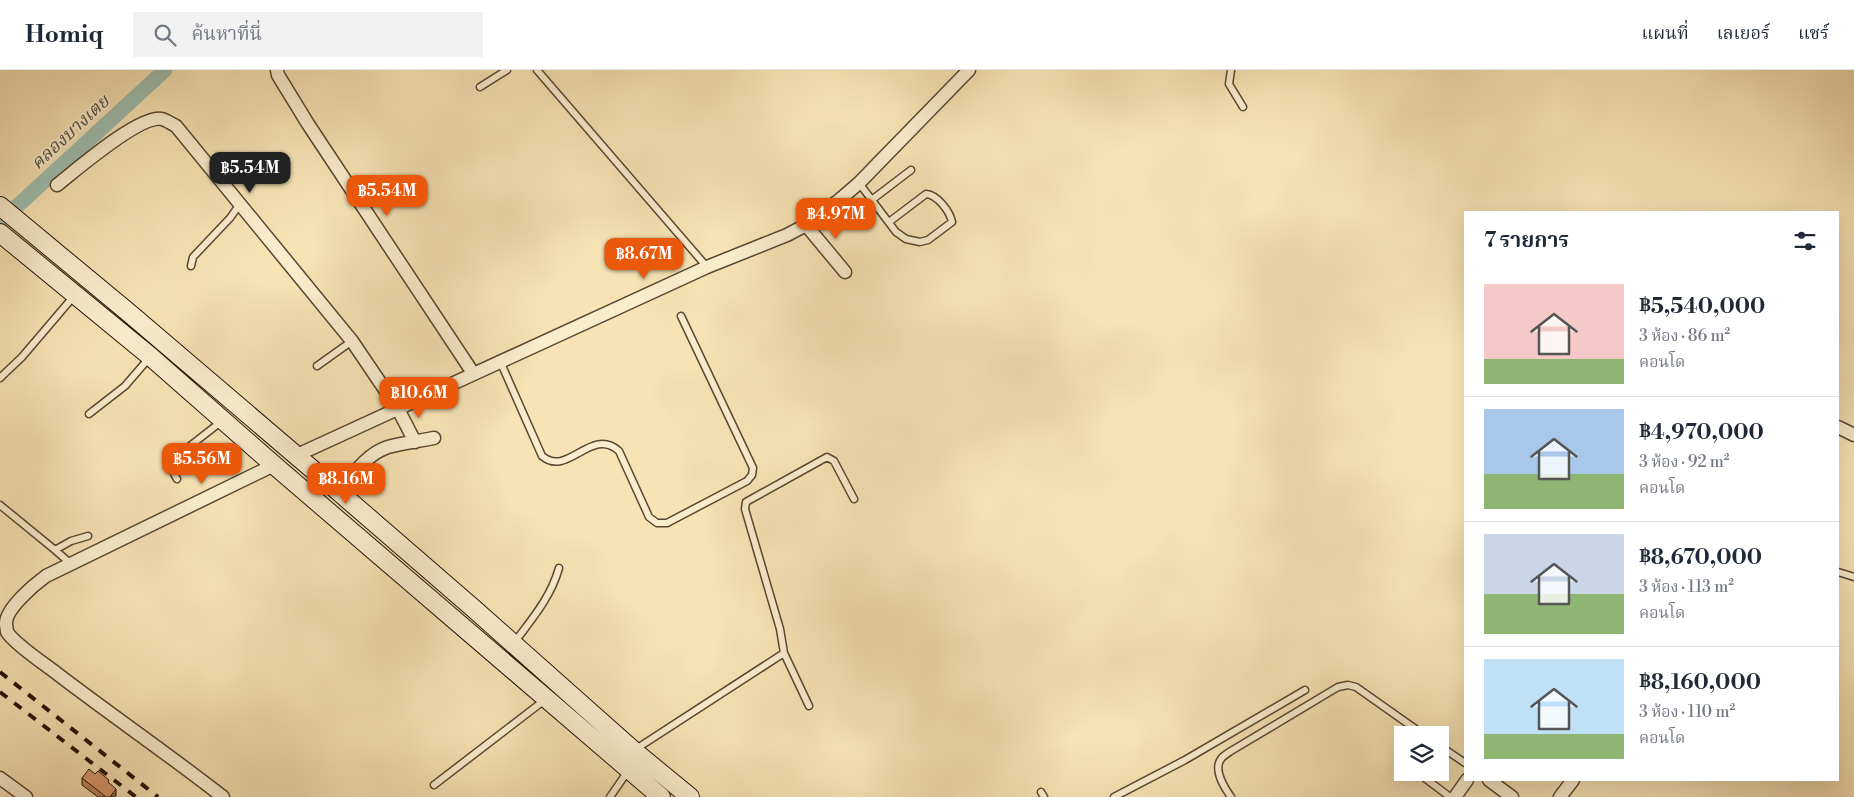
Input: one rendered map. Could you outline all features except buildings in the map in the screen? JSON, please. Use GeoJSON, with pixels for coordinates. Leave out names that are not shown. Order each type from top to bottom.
{"type":"FeatureCollection","features":[{"type":"Feature","properties":{"kind":"main road"},"geometry":{"type":"LineString","coordinates":[[0,206],[339,492],[634,751],[690,797]]}},
{"type":"Feature","properties":{"kind":"main road"},"geometry":{"type":"LineString","coordinates":[[4,236],[151,356],[274,465],[661,797]]}},
{"type":"Feature","properties":{"kind":"main road"},"geometry":{"type":"LineString","coordinates":[[274,465],[295,456]]}},
{"type":"Feature","properties":{"kind":"street"},"geometry":{"type":"LineString","coordinates":[[277,70],[278,75],[308,124],[473,373]]}},
{"type":"Feature","properties":{"kind":"street"},"geometry":{"type":"LineString","coordinates":[[295,456],[707,267],[806,225],[859,183],[969,70]]}},
{"type":"Feature","properties":{"kind":"street"},"geometry":{"type":"LineString","coordinates":[[57,185],[124,133],[147,122],[161,118],[176,126],[352,341],[398,409],[415,442]]}},
{"type":"Feature","properties":{"kind":"street"},"geometry":{"type":"LineString","coordinates":[[806,225],[845,272]]}},
{"type":"Feature","properties":{"kind":"street"},"geometry":{"type":"LineString","coordinates":[[1839,428],[1854,435]]}},
{"type":"Feature","properties":{"kind":"street"},"geometry":{"type":"LineString","coordinates":[[339,492],[368,459],[386,448],[434,438]]}},
{"type":"Feature","properties":{"kind":"street"},"geometry":{"type":"LineString","coordinates":[[224,797],[91,700],[22,646],[7,632],[6,622],[10,613],[30,588],[70,563],[274,465]]}},
{"type":"Feature","properties":{"kind":"street"},"geometry":{"type":"LineString","coordinates":[[0,778],[26,797]]}},
{"type":"Feature","properties":{"kind":"street"},"geometry":{"type":"LineString","coordinates":[[1454,797],[1466,781]]}},
{"type":"Feature","properties":{"kind":"street"},"geometry":{"type":"LineString","coordinates":[[1490,781],[1512,797]]}},
{"type":"Feature","properties":{"kind":"street"},"geometry":{"type":"LineString","coordinates":[[1560,797],[1572,781]]}},
{"type":"Feature","properties":{"kind":"lane"},"geometry":{"type":"LineString","coordinates":[[480,87],[506,70]]}},
{"type":"Feature","properties":{"kind":"lane"},"geometry":{"type":"LineString","coordinates":[[537,70],[707,267]]}},
{"type":"Feature","properties":{"kind":"lane"},"geometry":{"type":"LineString","coordinates":[[1231,70],[1229,84],[1243,107]]}},
{"type":"Feature","properties":{"kind":"lane"},"geometry":{"type":"LineString","coordinates":[[873,199],[911,170]]}},
{"type":"Feature","properties":{"kind":"lane"},"geometry":{"type":"LineString","coordinates":[[859,183],[873,199],[889,222],[896,232],[906,240],[920,242],[928,240],[952,222],[948,212],[936,198],[926,194],[889,222]]}},
{"type":"Feature","properties":{"kind":"lane"},"geometry":{"type":"LineString","coordinates":[[191,266],[193,257],[230,218],[240,204]]}},
{"type":"Feature","properties":{"kind":"lane"},"geometry":{"type":"LineString","coordinates":[[0,378],[22,357],[76,294]]}},
{"type":"Feature","properties":{"kind":"lane"},"geometry":{"type":"LineString","coordinates":[[500,361],[542,456],[549,462],[558,462],[602,442],[612,445],[619,451],[649,518],[657,524],[667,524],[746,481],[752,475],[753,468],[681,316]]}},
{"type":"Feature","properties":{"kind":"lane"},"geometry":{"type":"LineString","coordinates":[[317,366],[352,341]]}},
{"type":"Feature","properties":{"kind":"lane"},"geometry":{"type":"LineString","coordinates":[[89,414],[118,392],[151,356]]}},
{"type":"Feature","properties":{"kind":"lane"},"geometry":{"type":"LineString","coordinates":[[177,479],[170,466],[172,460],[223,420]]}},
{"type":"Feature","properties":{"kind":"lane"},"geometry":{"type":"LineString","coordinates":[[809,706],[784,654],[780,629],[745,509],[746,502],[827,457],[834,460],[854,498]]}},
{"type":"Feature","properties":{"kind":"lane"},"geometry":{"type":"LineString","coordinates":[[0,505],[70,563]]}},
{"type":"Feature","properties":{"kind":"lane"},"geometry":{"type":"LineString","coordinates":[[55,550],[71,541],[88,536]]}},
{"type":"Feature","properties":{"kind":"lane"},"geometry":{"type":"LineString","coordinates":[[513,644],[542,606],[555,584],[560,568]]}},
{"type":"Feature","properties":{"kind":"lane"},"geometry":{"type":"LineString","coordinates":[[1839,572],[1854,577]]}},
{"type":"Feature","properties":{"kind":"lane"},"geometry":{"type":"LineString","coordinates":[[634,751],[784,654]]}},
{"type":"Feature","properties":{"kind":"lane"},"geometry":{"type":"LineString","coordinates":[[1231,797],[1224,788],[1218,769],[1221,759],[1231,751],[1338,687],[1348,685],[1356,688],[1411,726]]}},
{"type":"Feature","properties":{"kind":"lane"},"geometry":{"type":"LineString","coordinates":[[1114,797],[1185,760],[1306,690]]}},
{"type":"Feature","properties":{"kind":"lane"},"geometry":{"type":"LineString","coordinates":[[434,785],[547,698]]}},
{"type":"Feature","properties":{"kind":"lane"},"geometry":{"type":"LineString","coordinates":[[1449,752],[1464,762]]}},
{"type":"Feature","properties":{"kind":"lane"},"geometry":{"type":"LineString","coordinates":[[610,797],[629,770]]}},
{"type":"Feature","properties":{"kind":"lane"},"geometry":{"type":"LineString","coordinates":[[1429,781],[1450,797]]}},
{"type":"Feature","properties":{"kind":"waterway","name":"คลองบางเตย"},"geometry":{"type":"LineString","coordinates":[[0,222],[165,70]]}},
{"type":"Feature","properties":{"kind":"railway"},"geometry":{"type":"LineString","coordinates":[[0,672],[158,797]]}},
{"type":"Feature","properties":{"kind":"railway"},"geometry":{"type":"LineString","coordinates":[[0,692],[136,797]]}}]}
